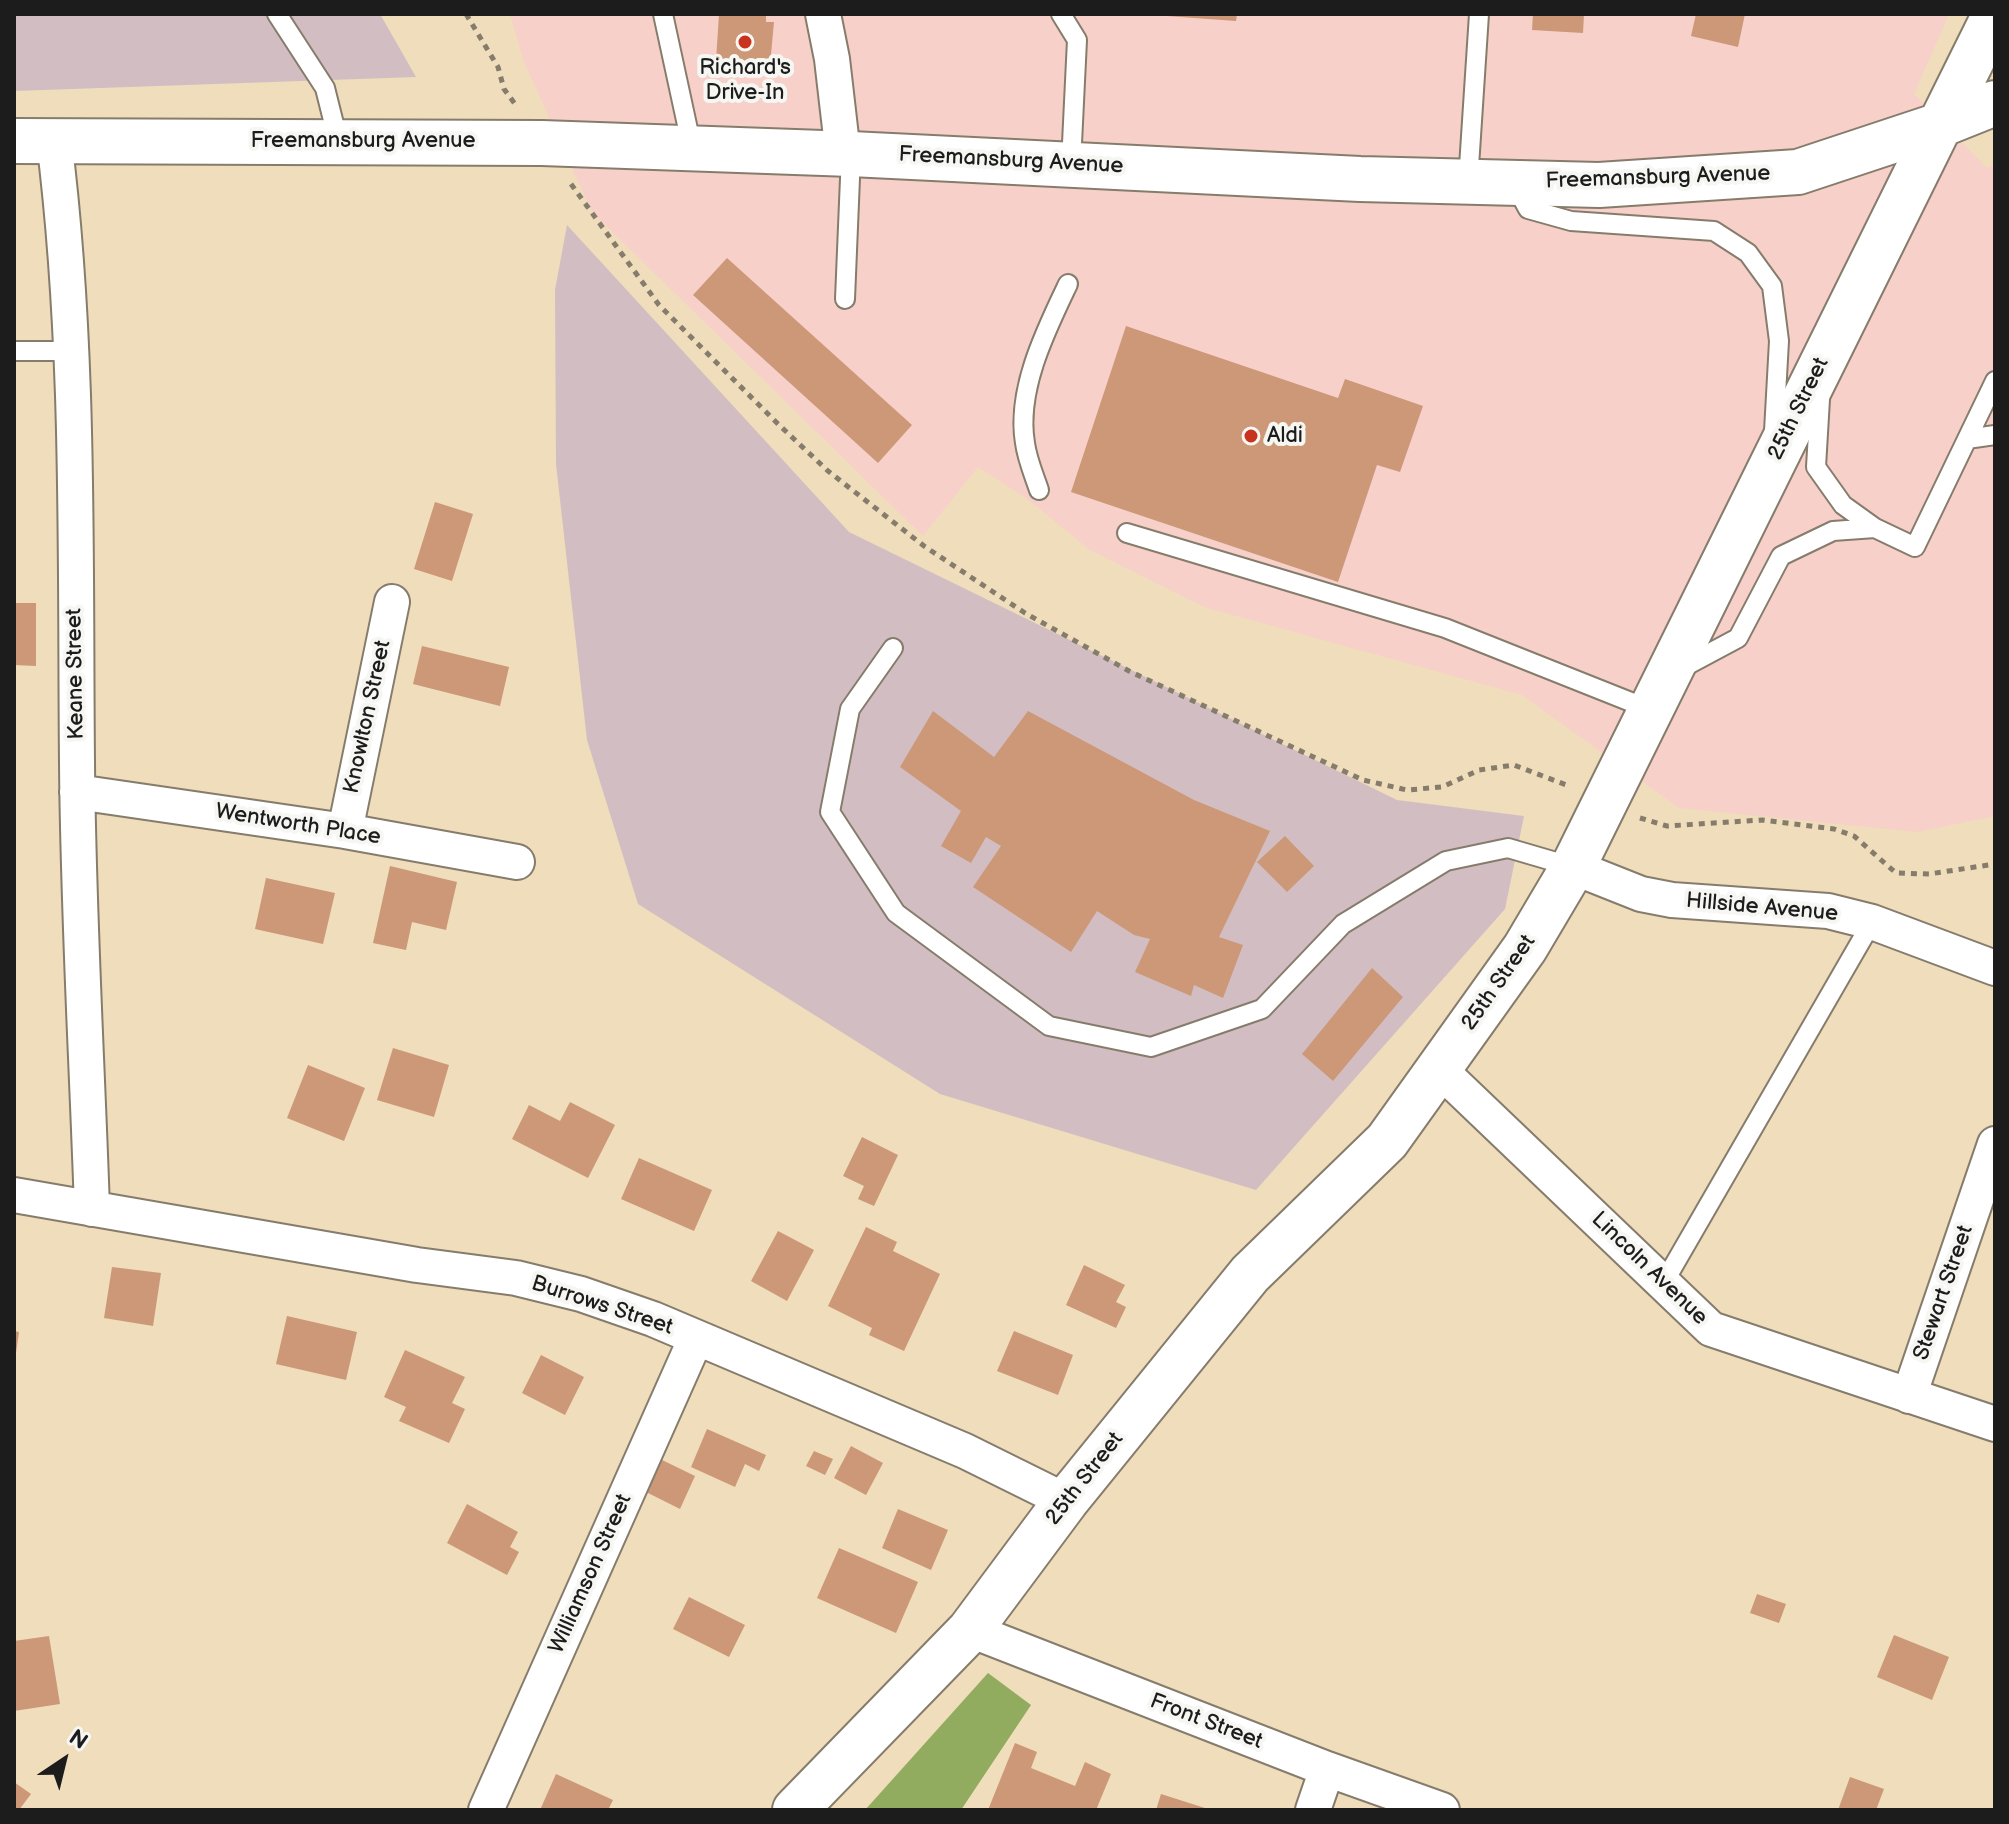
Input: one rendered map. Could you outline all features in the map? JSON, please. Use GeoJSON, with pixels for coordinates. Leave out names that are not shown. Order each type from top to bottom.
{"type":"FeatureCollection","features":[{"type":"Feature","properties":{"kind":"main road","name":"25th Street"},"geometry":{"type":"LineString","coordinates":[[795,1810],[970,1630],[1066,1501],[1250,1274],[1387,1141],[1525,948],[1573,867],[1995,14]]}},
{"type":"Feature","properties":{"kind":"main road","name":"Freemansburg Avenue"},"geometry":{"type":"LineString","coordinates":[[34,140],[338,140],[692,148],[1599,185],[1798,172],[1940,125],[1995,103]]}},
{"type":"Feature","properties":{"kind":"street"},"geometry":{"type":"LineString","coordinates":[[823,14],[847,154]]}},
{"type":"Feature","properties":{"kind":"street","name":"Keane Street"},"geometry":{"type":"LineString","coordinates":[[34,140],[62,207],[72,351],[77,792],[92,1209]]}},
{"type":"Feature","properties":{"kind":"street","name":"Knowlton Street"},"geometry":{"type":"LineString","coordinates":[[345,831],[392,602]]}},
{"type":"Feature","properties":{"kind":"street","name":"Wentworth Place"},"geometry":{"type":"LineString","coordinates":[[77,792],[345,831],[517,862]]}},
{"type":"Feature","properties":{"kind":"street","name":"Hillside Avenue"},"geometry":{"type":"LineString","coordinates":[[1573,867],[1641,894],[1672,900],[1828,911],[1872,922],[1995,968]]}},
{"type":"Feature","properties":{"kind":"street","name":"Lincoln Avenue"},"geometry":{"type":"LineString","coordinates":[[1439,1069],[1711,1329],[1995,1424]]}},
{"type":"Feature","properties":{"kind":"street","name":"Stewart Street"},"geometry":{"type":"LineString","coordinates":[[1909,1396],[1988,1187],[1995,1144]]}},
{"type":"Feature","properties":{"kind":"street","name":"Burrows Street"},"geometry":{"type":"LineString","coordinates":[[14,1195],[417,1265],[516,1278],[581,1294],[653,1319],[965,1451],[1066,1501]]}},
{"type":"Feature","properties":{"kind":"street","name":"Williamson Street"},"geometry":{"type":"LineString","coordinates":[[486,1810],[696,1338]]}},
{"type":"Feature","properties":{"kind":"street","name":"Front Street"},"geometry":{"type":"LineString","coordinates":[[970,1630],[1327,1769],[1442,1810]]}},
{"type":"Feature","properties":{"kind":"street"},"geometry":{"type":"LineString","coordinates":[[1313,1810],[1327,1769]]}},
{"type":"Feature","properties":{"kind":"lane"},"geometry":{"type":"LineString","coordinates":[[277,14],[325,88],[338,140]]}},
{"type":"Feature","properties":{"kind":"lane"},"geometry":{"type":"LineString","coordinates":[[663,14],[692,148]]}},
{"type":"Feature","properties":{"kind":"lane"},"geometry":{"type":"LineString","coordinates":[[1061,14],[1077,40],[1071,164]]}},
{"type":"Feature","properties":{"kind":"lane"},"geometry":{"type":"LineString","coordinates":[[1468,182],[1479,14]]}},
{"type":"Feature","properties":{"kind":"lane"},"geometry":{"type":"LineString","coordinates":[[845,299],[847,154]]}},
{"type":"Feature","properties":{"kind":"lane"},"geometry":{"type":"LineString","coordinates":[[1514,182],[1528,209],[1571,221],[1714,231],[1748,253],[1772,286],[1779,341],[1772,465]]}},
{"type":"Feature","properties":{"kind":"lane"},"geometry":{"type":"LineString","coordinates":[[1039,490],[1025,443],[1024,412],[1042,343],[1068,284]]}},
{"type":"Feature","properties":{"kind":"lane"},"geometry":{"type":"LineString","coordinates":[[14,351],[72,351]]}},
{"type":"Feature","properties":{"kind":"lane"},"geometry":{"type":"LineString","coordinates":[[1825,357],[1816,467],[1843,505],[1875,528],[1915,547],[1995,381]]}},
{"type":"Feature","properties":{"kind":"lane"},"geometry":{"type":"LineString","coordinates":[[1967,439],[1995,435]]}},
{"type":"Feature","properties":{"kind":"lane"},"geometry":{"type":"LineString","coordinates":[[1127,533],[1659,693],[1738,638],[1781,556],[1833,531],[1875,528]]}},
{"type":"Feature","properties":{"kind":"lane"},"geometry":{"type":"LineString","coordinates":[[893,648],[850,709],[830,812],[896,913],[1049,1026],[1151,1047],[1262,1009],[1343,924],[1446,861],[1508,848],[1573,867]]}},
{"type":"Feature","properties":{"kind":"lane"},"geometry":{"type":"LineString","coordinates":[[1663,1284],[1872,922]]}},
{"type":"Feature","properties":{"kind":"path"},"geometry":{"type":"LineString","coordinates":[[466,14],[498,67],[504,89]]}},
{"type":"Feature","properties":{"kind":"path"},"geometry":{"type":"LineString","coordinates":[[579,196],[659,305],[828,471],[924,546],[1025,613],[1129,671],[1363,780],[1407,790],[1442,787],[1479,770],[1514,765],[1560,782]]}},
{"type":"Feature","properties":{"kind":"path"},"geometry":{"type":"LineString","coordinates":[[1646,820],[1667,826],[1762,820],[1834,829],[1854,836],[1896,873],[1929,874],[1995,864]]}},
{"type":"Feature","properties":{"kind":"shaded area"},"geometry":{"type":"Polygon","coordinates":[[[14,14],[380,14],[416,77],[14,91],[14,14]]]}},
{"type":"Feature","properties":{"kind":"shaded area"},"geometry":{"type":"Polygon","coordinates":[[[510,14],[1949,14],[1914,94],[1987,168],[1995,165],[1995,816],[1918,832],[1679,808],[1522,695],[1204,607],[1090,550],[1026,498],[978,467],[923,536],[592,212],[524,62],[510,14]]]}},
{"type":"Feature","properties":{"kind":"shaded area"},"geometry":{"type":"Polygon","coordinates":[[[567,225],[849,532],[1397,800],[1524,816],[1505,909],[1256,1190],[940,1094],[638,904],[587,740],[556,464],[555,290],[567,225]]]}},
{"type":"Feature","properties":{"kind":"green space"},"geometry":{"type":"Polygon","coordinates":[[[988,1673],[1031,1705],[961,1810],[865,1810],[988,1673]]]}},
{"type":"Feature","properties":{"kind":"building","name":"Richard's Drive-In"},"geometry":{"type":"Polygon","coordinates":[[[719,14],[766,14],[766,22],[774,22],[770,65],[716,61],[719,14]]]}},
{"type":"Feature","properties":{"kind":"building"},"geometry":{"type":"Polygon","coordinates":[[[1167,14],[1237,14],[1236,21],[1167,14]]]}},
{"type":"Feature","properties":{"kind":"building"},"geometry":{"type":"Polygon","coordinates":[[[1533,14],[1584,14],[1583,33],[1532,30],[1533,14]]]}},
{"type":"Feature","properties":{"kind":"building"},"geometry":{"type":"Polygon","coordinates":[[[1696,14],[1745,14],[1738,47],[1691,36],[1696,14]]]}},
{"type":"Feature","properties":{"kind":"building"},"geometry":{"type":"Polygon","coordinates":[[[727,258],[912,425],[878,463],[693,295],[727,258]]]}},
{"type":"Feature","properties":{"kind":"building","name":"Aldi"},"geometry":{"type":"Polygon","coordinates":[[[1126,326],[1338,398],[1345,379],[1423,406],[1400,472],[1377,465],[1338,582],[1071,492],[1126,326]]]}},
{"type":"Feature","properties":{"kind":"building"},"geometry":{"type":"Polygon","coordinates":[[[435,502],[473,514],[452,581],[414,569],[435,502]]]}},
{"type":"Feature","properties":{"kind":"building"},"geometry":{"type":"Polygon","coordinates":[[[14,603],[36,603],[36,666],[14,665],[14,603]]]}},
{"type":"Feature","properties":{"kind":"building"},"geometry":{"type":"Polygon","coordinates":[[[422,646],[509,667],[500,706],[413,684],[422,646]]]}},
{"type":"Feature","properties":{"kind":"building"},"geometry":{"type":"Polygon","coordinates":[[[933,711],[994,757],[1028,711],[1194,800],[1270,831],[1219,937],[1243,945],[1223,998],[1194,985],[1191,996],[1135,972],[1150,939],[1134,935],[1097,911],[1071,952],[973,887],[1001,846],[986,837],[971,863],[941,846],[961,811],[900,767],[933,711]]]}},
{"type":"Feature","properties":{"kind":"building"},"geometry":{"type":"Polygon","coordinates":[[[1285,836],[1314,866],[1287,892],[1257,862],[1285,836]]]}},
{"type":"Feature","properties":{"kind":"building"},"geometry":{"type":"Polygon","coordinates":[[[390,866],[457,882],[446,930],[412,922],[406,950],[373,943],[390,866]]]}},
{"type":"Feature","properties":{"kind":"building"},"geometry":{"type":"Polygon","coordinates":[[[266,878],[335,893],[323,944],[255,929],[266,878]]]}},
{"type":"Feature","properties":{"kind":"building"},"geometry":{"type":"Polygon","coordinates":[[[1372,968],[1403,997],[1333,1081],[1302,1054],[1372,968]]]}},
{"type":"Feature","properties":{"kind":"building"},"geometry":{"type":"Polygon","coordinates":[[[393,1048],[449,1065],[434,1117],[377,1100],[393,1048]]]}},
{"type":"Feature","properties":{"kind":"building"},"geometry":{"type":"Polygon","coordinates":[[[308,1065],[365,1088],[344,1141],[287,1118],[308,1065]]]}},
{"type":"Feature","properties":{"kind":"building"},"geometry":{"type":"Polygon","coordinates":[[[570,1102],[615,1125],[588,1178],[512,1139],[529,1105],[560,1121],[570,1102]]]}},
{"type":"Feature","properties":{"kind":"building"},"geometry":{"type":"Polygon","coordinates":[[[862,1137],[898,1155],[874,1206],[858,1199],[864,1186],[843,1176],[862,1137]]]}},
{"type":"Feature","properties":{"kind":"building"},"geometry":{"type":"Polygon","coordinates":[[[639,1158],[712,1190],[694,1231],[621,1199],[639,1158]]]}},
{"type":"Feature","properties":{"kind":"building"},"geometry":{"type":"Polygon","coordinates":[[[866,1227],[897,1242],[893,1251],[940,1274],[904,1351],[869,1335],[872,1328],[828,1306],[866,1227]]]}},
{"type":"Feature","properties":{"kind":"building"},"geometry":{"type":"Polygon","coordinates":[[[778,1231],[814,1250],[787,1301],[751,1281],[778,1231]]]}},
{"type":"Feature","properties":{"kind":"building"},"geometry":{"type":"Polygon","coordinates":[[[1084,1265],[1125,1285],[1116,1302],[1126,1307],[1116,1328],[1066,1305],[1084,1265]]]}},
{"type":"Feature","properties":{"kind":"building"},"geometry":{"type":"Polygon","coordinates":[[[112,1267],[161,1273],[153,1326],[104,1318],[112,1267]]]}},
{"type":"Feature","properties":{"kind":"building"},"geometry":{"type":"Polygon","coordinates":[[[287,1316],[357,1332],[346,1380],[276,1364],[287,1316]]]}},
{"type":"Feature","properties":{"kind":"building"},"geometry":{"type":"Polygon","coordinates":[[[14,1331],[19,1332],[16,1353],[14,1353],[14,1331]]]}},
{"type":"Feature","properties":{"kind":"building"},"geometry":{"type":"Polygon","coordinates":[[[1014,1331],[1073,1355],[1058,1395],[997,1371],[1014,1331]]]}},
{"type":"Feature","properties":{"kind":"building"},"geometry":{"type":"Polygon","coordinates":[[[405,1350],[465,1377],[452,1403],[465,1409],[449,1443],[399,1421],[406,1407],[384,1397],[405,1350]]]}},
{"type":"Feature","properties":{"kind":"building"},"geometry":{"type":"Polygon","coordinates":[[[541,1355],[584,1377],[565,1415],[522,1393],[541,1355]]]}},
{"type":"Feature","properties":{"kind":"building"},"geometry":{"type":"Polygon","coordinates":[[[707,1429],[766,1455],[759,1471],[745,1464],[735,1487],[691,1467],[707,1429]]]}},
{"type":"Feature","properties":{"kind":"building"},"geometry":{"type":"Polygon","coordinates":[[[851,1446],[883,1463],[866,1495],[834,1478],[851,1446]]]}},
{"type":"Feature","properties":{"kind":"building"},"geometry":{"type":"Polygon","coordinates":[[[814,1451],[833,1459],[825,1475],[806,1466],[814,1451]]]}},
{"type":"Feature","properties":{"kind":"building"},"geometry":{"type":"Polygon","coordinates":[[[658,1458],[695,1476],[680,1509],[642,1490],[658,1458]]]}},
{"type":"Feature","properties":{"kind":"building"},"geometry":{"type":"Polygon","coordinates":[[[467,1504],[518,1532],[510,1547],[519,1552],[507,1575],[447,1543],[467,1504]]]}},
{"type":"Feature","properties":{"kind":"building"},"geometry":{"type":"Polygon","coordinates":[[[898,1509],[948,1530],[931,1570],[882,1548],[898,1509]]]}},
{"type":"Feature","properties":{"kind":"building"},"geometry":{"type":"Polygon","coordinates":[[[839,1548],[918,1582],[896,1633],[817,1598],[839,1548]]]}},
{"type":"Feature","properties":{"kind":"building"},"geometry":{"type":"Polygon","coordinates":[[[1757,1594],[1786,1604],[1779,1623],[1750,1613],[1757,1594]]]}},
{"type":"Feature","properties":{"kind":"building"},"geometry":{"type":"Polygon","coordinates":[[[689,1597],[745,1625],[729,1657],[673,1629],[689,1597]]]}},
{"type":"Feature","properties":{"kind":"building"},"geometry":{"type":"Polygon","coordinates":[[[1894,1635],[1949,1657],[1932,1700],[1877,1677],[1894,1635]]]}},
{"type":"Feature","properties":{"kind":"building"},"geometry":{"type":"Polygon","coordinates":[[[49,1636],[60,1704],[14,1711],[14,1641],[49,1636]]]}},
{"type":"Feature","properties":{"kind":"building"},"geometry":{"type":"Polygon","coordinates":[[[1015,1743],[1037,1752],[1031,1768],[1075,1786],[1085,1762],[1111,1774],[1096,1810],[988,1810],[1015,1743]]]}},
{"type":"Feature","properties":{"kind":"building"},"geometry":{"type":"Polygon","coordinates":[[[556,1774],[613,1800],[608,1810],[540,1810],[556,1774]]]}},
{"type":"Feature","properties":{"kind":"building"},"geometry":{"type":"Polygon","coordinates":[[[1850,1777],[1884,1789],[1876,1810],[1838,1810],[1850,1777]]]}},
{"type":"Feature","properties":{"kind":"building"},"geometry":{"type":"Polygon","coordinates":[[[14,1782],[31,1794],[19,1810],[14,1810],[14,1782]]]}},
{"type":"Feature","properties":{"kind":"building"},"geometry":{"type":"Polygon","coordinates":[[[1161,1794],[1208,1809],[1208,1810],[1156,1810],[1161,1794]]]}},
{"type":"Feature","properties":{"kind":"place","name":"Richard's Drive-In"},"geometry":{"type":"Point","coordinates":[745,42]}},
{"type":"Feature","properties":{"kind":"place","name":"Aldi"},"geometry":{"type":"Point","coordinates":[1251,436]}}]}
